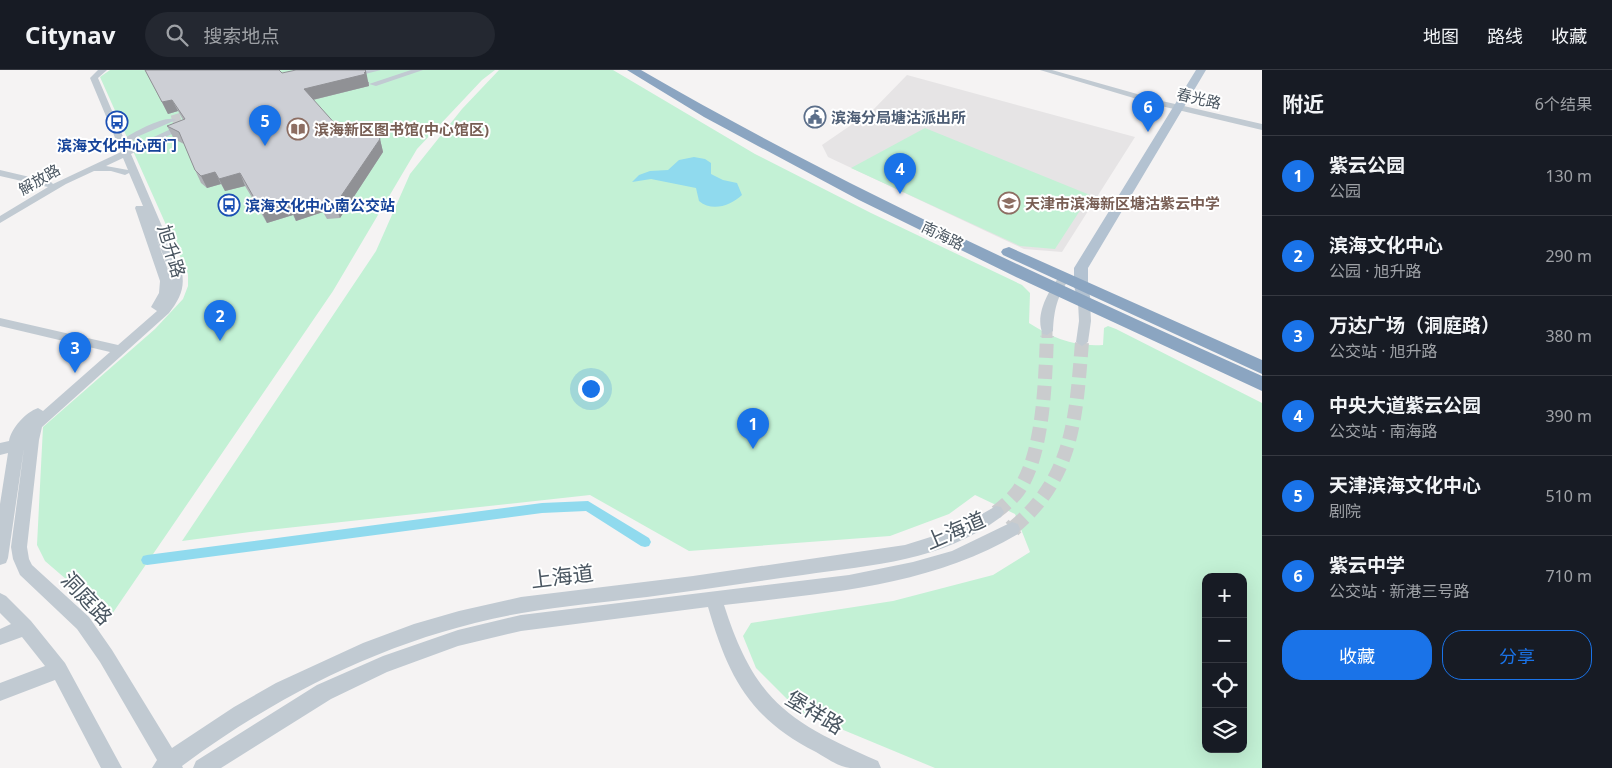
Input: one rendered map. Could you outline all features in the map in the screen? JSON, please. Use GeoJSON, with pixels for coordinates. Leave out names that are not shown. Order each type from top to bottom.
{"type":"FeatureCollection","features":[{"type":"Feature","properties":{"kind":"highway","name":"南海路"},"geometry":{"type":"LineString","coordinates":[[633,70],[698,109],[863,196],[1082,294],[1262,368]]}},
{"type":"Feature","properties":{"kind":"highway","name":"南海路"},"geometry":{"type":"LineString","coordinates":[[650,70],[725,113],[1059,284]]}},
{"type":"Feature","properties":{"kind":"highway","name":"南海路"},"geometry":{"type":"LineString","coordinates":[[1082,294],[1262,384]]}},
{"type":"Feature","properties":{"kind":"main road"},"geometry":{"type":"LineString","coordinates":[[1082,294],[1081,268],[1175,105],[1192,70]]}},
{"type":"Feature","properties":{"kind":"main road"},"geometry":{"type":"LineString","coordinates":[[1059,284],[1175,105],[1201,70]]}},
{"type":"Feature","properties":{"kind":"street","name":"旭升路"},"geometry":{"type":"LineString","coordinates":[[19,449],[19,433],[28,422],[165,310],[175,296],[178,285],[176,273],[88,78],[98,70]]}},
{"type":"Feature","properties":{"kind":"street","name":"旭升路"},"geometry":{"type":"LineString","coordinates":[[103,70],[94,78],[120,150],[125,172],[165,276],[166,288],[163,298],[154,310],[116,349]]}},
{"type":"Feature","properties":{"kind":"street"},"geometry":{"type":"LineString","coordinates":[[367,78],[377,70]]}},
{"type":"Feature","properties":{"kind":"street"},"geometry":{"type":"LineString","coordinates":[[367,78],[390,70]]}},
{"type":"Feature","properties":{"kind":"street"},"geometry":{"type":"LineString","coordinates":[[367,78],[408,70]]}},
{"type":"Feature","properties":{"kind":"street"},"geometry":{"type":"LineString","coordinates":[[367,78],[419,70]]}},
{"type":"Feature","properties":{"kind":"street","name":"春光路"},"geometry":{"type":"LineString","coordinates":[[1044,70],[1262,126]]}},
{"type":"Feature","properties":{"kind":"street","name":"春光路"},"geometry":{"type":"LineString","coordinates":[[1051,70],[1175,105]]}},
{"type":"Feature","properties":{"kind":"street"},"geometry":{"type":"LineString","coordinates":[[175,127],[120,150],[136,134],[175,127]]}},
{"type":"Feature","properties":{"kind":"street","name":"解放路"},"geometry":{"type":"LineString","coordinates":[[0,220],[120,150]]}},
{"type":"Feature","properties":{"kind":"street","name":"解放路"},"geometry":{"type":"LineString","coordinates":[[0,211],[48,184],[120,150]]}},
{"type":"Feature","properties":{"kind":"street"},"geometry":{"type":"LineString","coordinates":[[76,176],[104,168],[116,168],[125,172]]}},
{"type":"Feature","properties":{"kind":"street"},"geometry":{"type":"LineString","coordinates":[[0,173],[48,184]]}},
{"type":"Feature","properties":{"kind":"street"},"geometry":{"type":"LineString","coordinates":[[1047,332],[1048,303],[1059,284]]}},
{"type":"Feature","properties":{"kind":"street"},"geometry":{"type":"LineString","coordinates":[[1082,294],[1084,321],[1082,342]]}},
{"type":"Feature","properties":{"kind":"street"},"geometry":{"type":"LineString","coordinates":[[0,322],[116,349]]}},
{"type":"Feature","properties":{"kind":"street"},"geometry":{"type":"LineString","coordinates":[[0,449],[19,449],[0,558]]}},
{"type":"Feature","properties":{"kind":"street","name":"洞庭路"},"geometry":{"type":"LineString","coordinates":[[19,449],[19,547],[21,559],[26,570],[83,623],[106,656],[168,766]]}},
{"type":"Feature","properties":{"kind":"street","name":"上海道"},"geometry":{"type":"LineString","coordinates":[[168,766],[228,723],[315,672],[381,644],[448,622],[507,607],[706,582],[894,553],[961,534],[996,512]]}},
{"type":"Feature","properties":{"kind":"street","name":"上海道"},"geometry":{"type":"LineString","coordinates":[[203,768],[324,692],[383,665],[458,638],[521,623],[849,582],[924,569],[972,552],[1012,530]]}},
{"type":"Feature","properties":{"kind":"street","name":"堡祥路"},"geometry":{"type":"LineString","coordinates":[[714,599],[727,642],[739,670],[769,711],[792,730],[871,768]]}},
{"type":"Feature","properties":{"kind":"street"},"geometry":{"type":"LineString","coordinates":[[0,601],[25,627],[59,669],[91,732],[112,768]]}},
{"type":"Feature","properties":{"kind":"street"},"geometry":{"type":"LineString","coordinates":[[0,637],[25,627]]}},
{"type":"Feature","properties":{"kind":"street"},"geometry":{"type":"LineString","coordinates":[[0,692],[59,669]]}},
{"type":"Feature","properties":{"kind":"shaded area","name":"天津市滨海新区塘沽紫云中学"},"geometry":{"type":"Polygon","coordinates":[[[907,75],[1135,137],[1062,252],[1024,249],[828,157],[822,145],[873,110],[907,75]]]}},
{"type":"Feature","properties":{"kind":"green space"},"geometry":{"type":"Polygon","coordinates":[[[110,70],[495,70],[482,80],[417,149],[333,291],[110,617],[45,561],[37,545],[43,427],[155,329],[183,299],[188,286],[188,274],[100,77],[110,70]]]}},
{"type":"Feature","properties":{"kind":"green space"},"geometry":{"type":"Polygon","coordinates":[[[499,70],[613,70],[755,154],[871,213],[1022,285],[1030,293],[1029,323],[1046,333],[1073,343],[1103,345],[1104,328],[1108,326],[1262,403],[1262,768],[935,768],[800,712],[756,668],[743,636],[751,623],[893,601],[993,575],[1030,552],[1015,514],[975,495],[949,514],[890,536],[689,551],[590,495],[182,541],[376,251],[410,174],[462,109],[499,70]]]}},
{"type":"Feature","properties":{"kind":"green space"},"geometry":{"type":"Polygon","coordinates":[[[925,128],[1090,195],[1055,249],[1020,246],[851,168],[925,128]]]}},
{"type":"Feature","properties":{"kind":"water"},"geometry":{"type":"Polygon","coordinates":[[[694,157],[705,159],[711,163],[711,174],[723,180],[737,183],[742,195],[727,205],[715,207],[699,201],[696,188],[651,179],[632,182],[639,175],[650,171],[668,170],[679,160],[694,157]]]}},
{"type":"Feature","properties":{"kind":"building"},"geometry":{"type":"Polygon","coordinates":[[[145,70],[279,70],[282,73],[296,70],[365,70],[364,73],[366,74],[304,89],[346,136],[368,131],[378,135],[380,139],[335,205],[322,206],[318,199],[291,208],[288,202],[261,210],[240,173],[219,179],[215,172],[201,176],[195,170],[179,132],[167,126],[185,119],[172,100],[162,102],[145,70]]]}},
{"type":"Feature","properties":{"kind":"waterway"},"geometry":{"type":"LineString","coordinates":[[147,560],[542,508],[588,506],[645,542]]}},
{"type":"Feature","properties":{"kind":"tunnel"},"geometry":{"type":"LineString","coordinates":[[172,120],[198,112]]}},
{"type":"Feature","properties":{"kind":"tunnel"},"geometry":{"type":"LineString","coordinates":[[1047,331],[1047,336]]}},
{"type":"Feature","properties":{"kind":"tunnel"},"geometry":{"type":"LineString","coordinates":[[996,512],[1018,491],[1027,476],[1033,458],[1042,416],[1047,336]]}},
{"type":"Feature","properties":{"kind":"tunnel"},"geometry":{"type":"LineString","coordinates":[[1014,527],[1034,508],[1049,487],[1060,466],[1074,419],[1082,342]]}},
{"type":"Feature","properties":{"kind":"place","name":"滨海分局塘沽派出所"},"geometry":{"type":"Point","coordinates":[815,117]}},
{"type":"Feature","properties":{"kind":"place","name":"滨海文化中心西门"},"geometry":{"type":"Point","coordinates":[117,122]}},
{"type":"Feature","properties":{"kind":"place","name":"滨海新区图书馆(中心馆区)"},"geometry":{"type":"Point","coordinates":[298,129]}},
{"type":"Feature","properties":{"kind":"place","name":"紫云中学"},"geometry":{"type":"Point","coordinates":[1148,132]}},
{"type":"Feature","properties":{"kind":"place","name":"天津滨海文化中心"},"geometry":{"type":"Point","coordinates":[265,146]}},
{"type":"Feature","properties":{"kind":"place","name":"中央大道紫云公园"},"geometry":{"type":"Point","coordinates":[900,194]}},
{"type":"Feature","properties":{"kind":"place","name":"天津市滨海新区塘沽紫云中学"},"geometry":{"type":"Point","coordinates":[1009,203]}},
{"type":"Feature","properties":{"kind":"place","name":"滨海文化中心南公交站"},"geometry":{"type":"Point","coordinates":[229,205]}},
{"type":"Feature","properties":{"kind":"place","name":"滨海文化中心"},"geometry":{"type":"Point","coordinates":[220,341]}},
{"type":"Feature","properties":{"kind":"place","name":"万达广场（洞庭路）"},"geometry":{"type":"Point","coordinates":[75,373]}},
{"type":"Feature","properties":{"kind":"place","name":"紫云公园"},"geometry":{"type":"Point","coordinates":[753,449]}}]}
